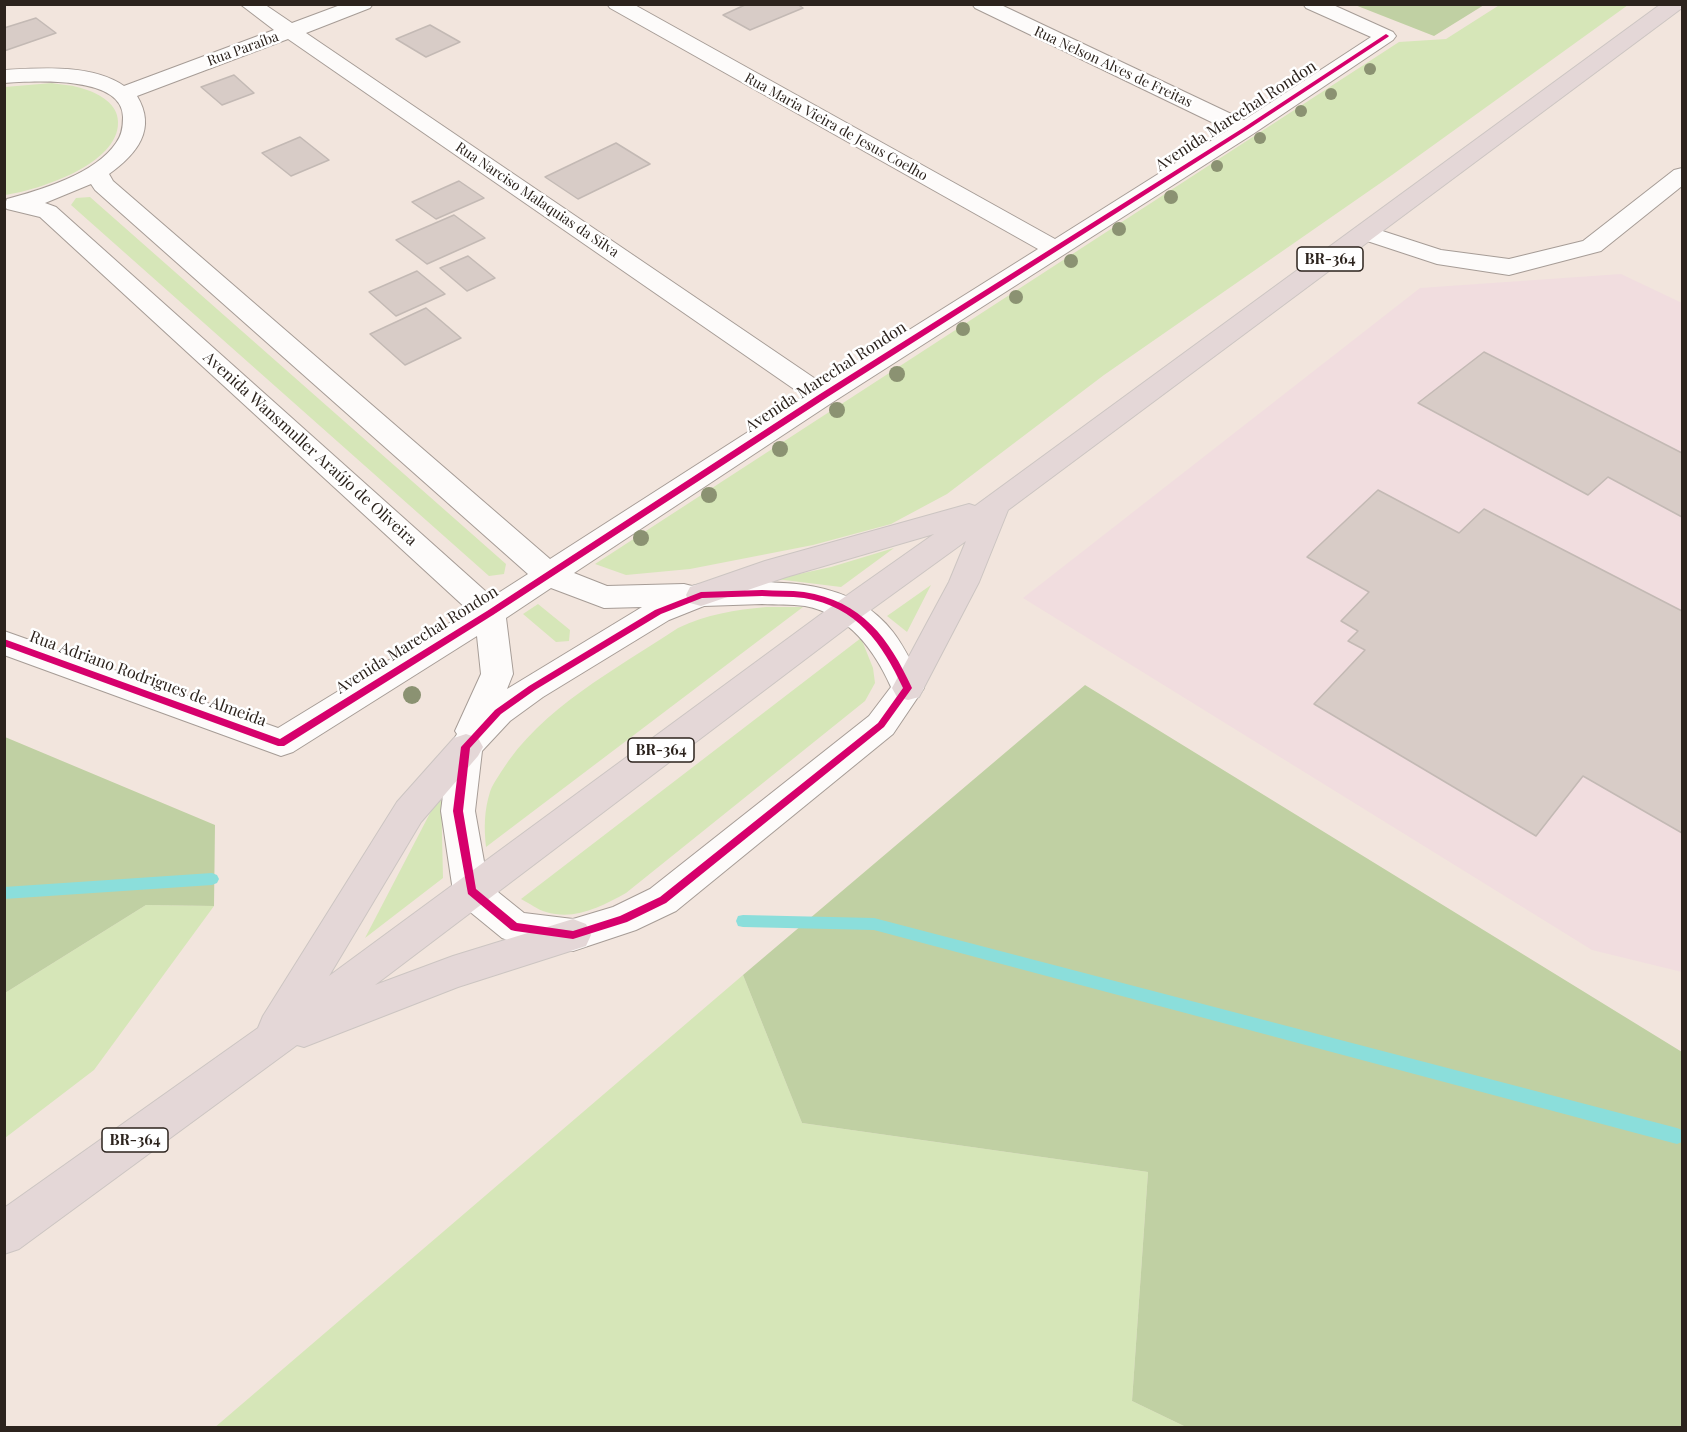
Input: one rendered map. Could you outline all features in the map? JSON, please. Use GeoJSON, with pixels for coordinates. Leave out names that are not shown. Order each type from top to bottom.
{"type":"FeatureCollection","features":[{"type":"Feature","properties":{"kind":"highway","name":"BR-364"},"geometry":{"type":"LineString","coordinates":[[4,1234],[266,1045],[850,609],[996,505],[1675,4]]}},
{"type":"Feature","properties":{"kind":"highway"},"geometry":{"type":"LineString","coordinates":[[701,595],[776,569],[878,542],[996,505]]}},
{"type":"Feature","properties":{"kind":"highway"},"geometry":{"type":"LineString","coordinates":[[908,688],[964,582],[996,505]]}},
{"type":"Feature","properties":{"kind":"highway"},"geometry":{"type":"LineString","coordinates":[[266,1045],[409,812],[465,747]]}},
{"type":"Feature","properties":{"kind":"highway"},"geometry":{"type":"LineString","coordinates":[[266,1045],[453,972],[573,935]]}},
{"type":"Feature","properties":{"kind":"street","name":"Rua Narciso Malaquias da Silva"},"geometry":{"type":"LineString","coordinates":[[250,4],[823,396]]}},
{"type":"Feature","properties":{"kind":"street","name":"Rua Paraíba"},"geometry":{"type":"LineString","coordinates":[[122,94],[363,4]]}},
{"type":"Feature","properties":{"kind":"street","name":"Rua Maria Vieira de Jesus Coelho"},"geometry":{"type":"LineString","coordinates":[[617,4],[1055,249]]}},
{"type":"Feature","properties":{"kind":"street","name":"Rua Nelson Alves de Freitas"},"geometry":{"type":"LineString","coordinates":[[982,4],[1245,129]]}},
{"type":"Feature","properties":{"kind":"street","name":"Avenida Marechal Rondon"},"geometry":{"type":"LineString","coordinates":[[281,743],[490,613],[823,396],[1245,129],[1386,36],[1313,4]]}},
{"type":"Feature","properties":{"kind":"street"},"geometry":{"type":"LineString","coordinates":[[4,77],[74,76],[101,83],[122,94]]}},
{"type":"Feature","properties":{"kind":"street","name":"Avenida Wansmuller Araújo de Oliveira"},"geometry":{"type":"LineString","coordinates":[[12,204],[57,192],[107,165],[126,146],[135,127],[134,109],[122,94]]}},
{"type":"Feature","properties":{"kind":"street"},"geometry":{"type":"LineString","coordinates":[[96,172],[103,185],[549,574],[604,597],[762,593],[807,595],[850,609],[880,637],[896,662],[908,688],[881,724],[663,900],[623,918],[573,935],[515,927],[471,891],[458,811],[465,747],[497,674],[490,613]]}},
{"type":"Feature","properties":{"kind":"street"},"geometry":{"type":"LineString","coordinates":[[1367,232],[1437,257],[1509,267],[1592,246],[1676,187]]}},
{"type":"Feature","properties":{"kind":"street","name":"Avenida Wansmuller Araújo de Oliveira"},"geometry":{"type":"LineString","coordinates":[[12,204],[48,212],[490,613]]}},
{"type":"Feature","properties":{"kind":"street"},"geometry":{"type":"LineString","coordinates":[[465,747],[498,712],[532,688],[658,612],[701,595]]}},
{"type":"Feature","properties":{"kind":"street","name":"Rua Adriano Rodrigues de Almeida"},"geometry":{"type":"LineString","coordinates":[[4,642],[281,743]]}},
{"type":"Feature","properties":{"kind":"shaded area"},"geometry":{"type":"Polygon","coordinates":[[[1621,274],[1682,303],[1682,972],[1592,950],[1023,598],[1420,288],[1621,274]]]}},
{"type":"Feature","properties":{"kind":"green space"},"geometry":{"type":"Polygon","coordinates":[[[1501,4],[1628,5],[1392,175],[1104,375],[947,494],[891,524],[813,545],[690,569],[626,575],[595,564],[1399,42],[1446,39],[1501,4]]]}},
{"type":"Feature","properties":{"kind":"green space"},"geometry":{"type":"Polygon","coordinates":[[[1355,5],[1484,5],[1434,36],[1355,5]]]}},
{"type":"Feature","properties":{"kind":"green space"},"geometry":{"type":"Polygon","coordinates":[[[52,83],[80,88],[107,101],[117,116],[115,137],[106,150],[75,172],[56,181],[5,195],[5,87],[52,83]]]}},
{"type":"Feature","properties":{"kind":"green space"},"geometry":{"type":"Polygon","coordinates":[[[90,197],[506,564],[504,574],[489,576],[71,205],[76,198],[90,197]]]}},
{"type":"Feature","properties":{"kind":"green space"},"geometry":{"type":"Polygon","coordinates":[[[894,548],[841,587],[776,579],[831,567],[894,548]]]}},
{"type":"Feature","properties":{"kind":"green space"},"geometry":{"type":"Polygon","coordinates":[[[931,585],[907,632],[887,616],[931,585]]]}},
{"type":"Feature","properties":{"kind":"green space"},"geometry":{"type":"Polygon","coordinates":[[[538,604],[570,630],[569,641],[556,642],[523,614],[538,604]]]}},
{"type":"Feature","properties":{"kind":"green space"},"geometry":{"type":"Polygon","coordinates":[[[766,607],[803,607],[486,847],[486,813],[492,787],[518,749],[558,709],[581,691],[678,628],[721,613],[766,607]]]}},
{"type":"Feature","properties":{"kind":"green space"},"geometry":{"type":"Polygon","coordinates":[[[861,638],[873,668],[875,683],[865,701],[626,893],[588,911],[567,915],[543,911],[521,899],[861,638]]]}},
{"type":"Feature","properties":{"kind":"green space"},"geometry":{"type":"Polygon","coordinates":[[[1085,685],[1682,1052],[1682,1427],[1186,1427],[1132,1401],[1148,1172],[802,1123],[743,975],[1085,685]]]}},
{"type":"Feature","properties":{"kind":"green space"},"geometry":{"type":"Polygon","coordinates":[[[5,737],[215,825],[214,906],[146,905],[5,993],[5,737]]]}},
{"type":"Feature","properties":{"kind":"green space"},"geometry":{"type":"Polygon","coordinates":[[[441,792],[443,878],[365,938],[441,792]]]}},
{"type":"Feature","properties":{"kind":"green space"},"geometry":{"type":"Polygon","coordinates":[[[146,905],[214,906],[94,1070],[5,1138],[5,993],[146,905]]]}},
{"type":"Feature","properties":{"kind":"green space"},"geometry":{"type":"Polygon","coordinates":[[[743,975],[802,1123],[1148,1172],[1132,1401],[1186,1427],[214,1428],[743,975]]]}},
{"type":"Feature","properties":{"kind":"building"},"geometry":{"type":"Polygon","coordinates":[[[747,4],[797,4],[803,8],[750,30],[723,15],[747,4]]]}},
{"type":"Feature","properties":{"kind":"building"},"geometry":{"type":"Polygon","coordinates":[[[36,18],[56,33],[4,51],[4,28],[36,18]]]}},
{"type":"Feature","properties":{"kind":"building"},"geometry":{"type":"Polygon","coordinates":[[[430,25],[460,42],[426,57],[396,39],[430,25]]]}},
{"type":"Feature","properties":{"kind":"building"},"geometry":{"type":"Polygon","coordinates":[[[234,75],[254,93],[222,105],[201,87],[234,75]]]}},
{"type":"Feature","properties":{"kind":"building"},"geometry":{"type":"Polygon","coordinates":[[[300,137],[329,160],[291,176],[262,153],[300,137]]]}},
{"type":"Feature","properties":{"kind":"building"},"geometry":{"type":"Polygon","coordinates":[[[616,143],[650,164],[578,199],[545,177],[616,143]]]}},
{"type":"Feature","properties":{"kind":"building"},"geometry":{"type":"Polygon","coordinates":[[[459,181],[484,198],[436,219],[412,202],[459,181]]]}},
{"type":"Feature","properties":{"kind":"building"},"geometry":{"type":"Polygon","coordinates":[[[454,215],[485,238],[427,264],[396,240],[454,215]]]}},
{"type":"Feature","properties":{"kind":"building"},"geometry":{"type":"Polygon","coordinates":[[[468,256],[495,278],[467,291],[440,268],[468,256]]]}},
{"type":"Feature","properties":{"kind":"building"},"geometry":{"type":"Polygon","coordinates":[[[417,271],[445,294],[396,316],[369,292],[417,271]]]}},
{"type":"Feature","properties":{"kind":"building"},"geometry":{"type":"Polygon","coordinates":[[[426,308],[461,338],[405,365],[370,334],[426,308]]]}},
{"type":"Feature","properties":{"kind":"building"},"geometry":{"type":"Polygon","coordinates":[[[1484,352],[1682,453],[1682,517],[1608,477],[1588,495],[1418,403],[1484,352]]]}},
{"type":"Feature","properties":{"kind":"building"},"geometry":{"type":"Polygon","coordinates":[[[1378,490],[1459,533],[1484,509],[1682,611],[1682,833],[1583,776],[1536,836],[1314,704],[1365,650],[1348,641],[1358,631],[1341,621],[1369,592],[1307,557],[1378,490]]]}},
{"type":"Feature","properties":{"kind":"waterway"},"geometry":{"type":"LineString","coordinates":[[4,893],[212,879]]}},
{"type":"Feature","properties":{"kind":"waterway"},"geometry":{"type":"LineString","coordinates":[[743,921],[874,924],[1677,1136]]}},
{"type":"Feature","properties":{"kind":"cycle path"},"geometry":{"type":"LineString","coordinates":[[4,642],[281,743],[490,613],[823,396],[1245,129],[1386,36]]}},
{"type":"Feature","properties":{"kind":"cycle path"},"geometry":{"type":"LineString","coordinates":[[762,593],[803,595],[827,601],[858,617],[871,628],[891,655],[908,688],[881,725],[663,900],[623,919],[573,935],[515,927],[471,891],[458,811],[466,747],[498,712],[532,688],[658,612],[701,595],[762,593]]}}]}
